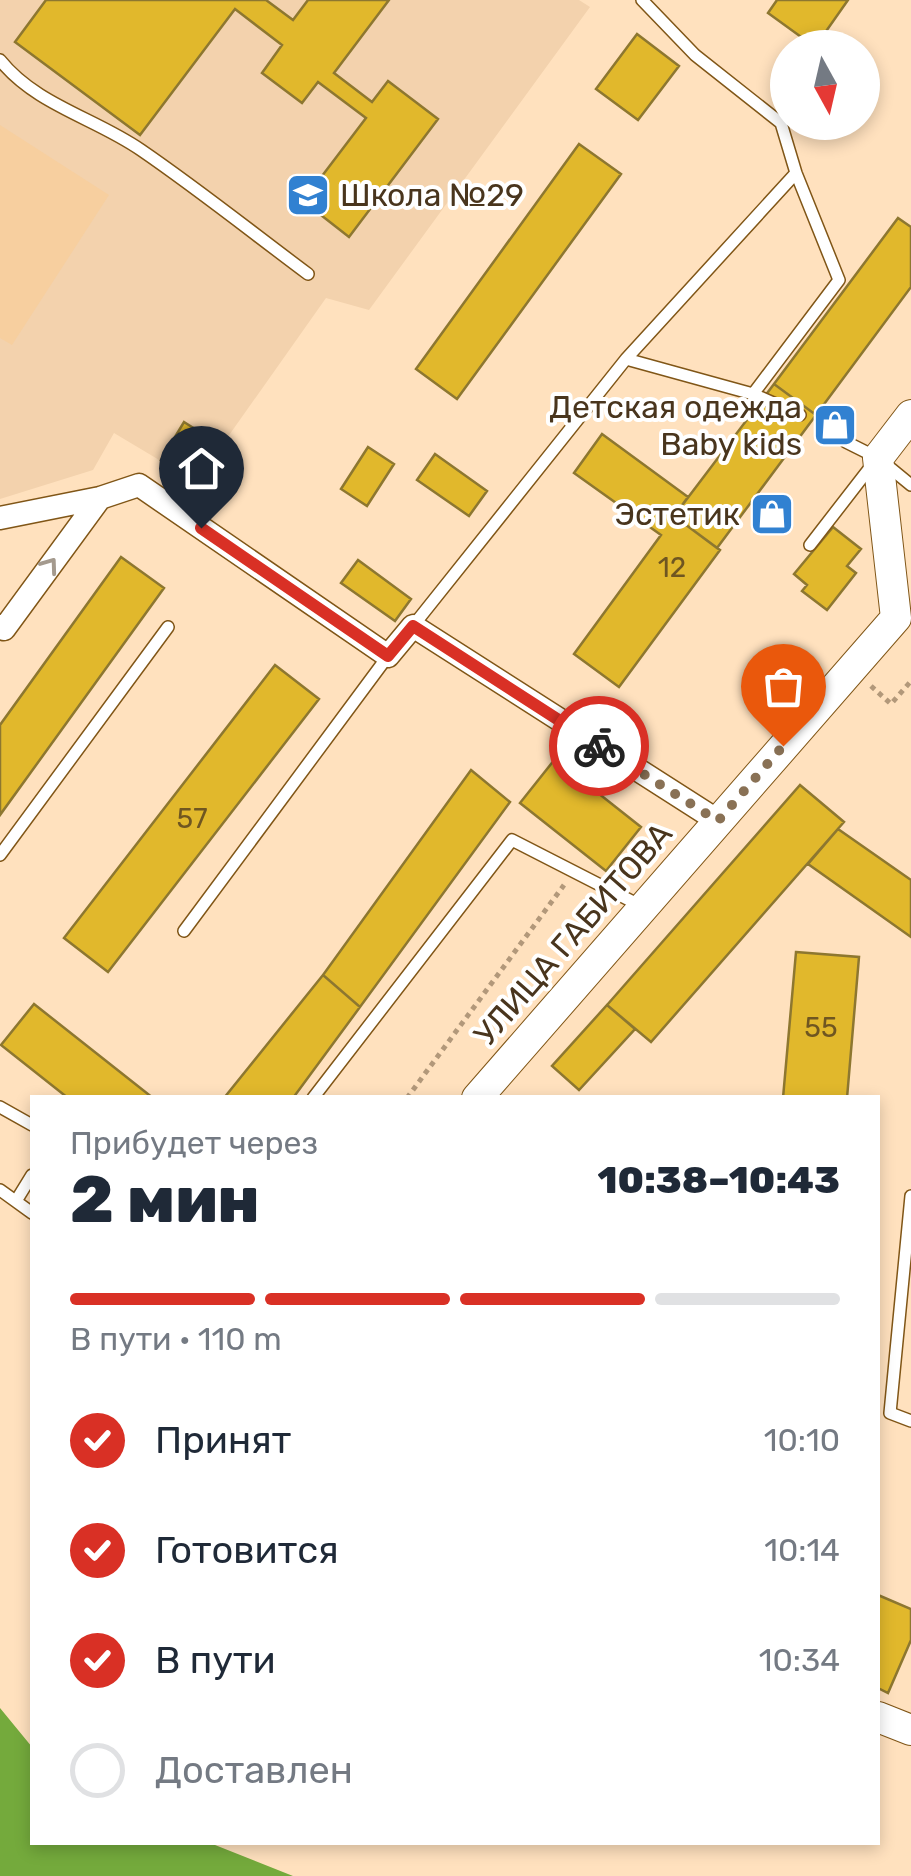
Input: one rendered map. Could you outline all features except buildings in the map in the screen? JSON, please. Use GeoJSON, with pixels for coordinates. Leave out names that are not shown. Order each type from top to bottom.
{"type":"FeatureCollection","features":[{"type":"Feature","properties":{"kind":"street"},"geometry":{"type":"LineString","coordinates":[[878,458],[911,414]]}},
{"type":"Feature","properties":{"kind":"street","name":"УЛИЦА ГАБИТОВА"},"geometry":{"type":"LineString","coordinates":[[480,1095],[852,668],[903,623],[878,458]]}},
{"type":"Feature","properties":{"kind":"street"},"geometry":{"type":"LineString","coordinates":[[0,518],[100,498],[139,485],[388,656],[413,626],[718,821]]}},
{"type":"Feature","properties":{"kind":"street"},"geometry":{"type":"LineString","coordinates":[[1,630],[100,498]]}},
{"type":"Feature","properties":{"kind":"street"},"geometry":{"type":"LineString","coordinates":[[880,1718],[911,1730]]}},
{"type":"Feature","properties":{"kind":"lane"},"geometry":{"type":"LineString","coordinates":[[642,0],[695,54],[781,123],[796,173],[839,280],[753,394]]}},
{"type":"Feature","properties":{"kind":"lane"},"geometry":{"type":"LineString","coordinates":[[0,60],[14,77],[43,98],[140,149],[308,274]]}},
{"type":"Feature","properties":{"kind":"lane"},"geometry":{"type":"LineString","coordinates":[[413,626],[626,359],[796,173]]}},
{"type":"Feature","properties":{"kind":"lane"},"geometry":{"type":"LineString","coordinates":[[626,359],[753,394],[800,415]]}},
{"type":"Feature","properties":{"kind":"lane"},"geometry":{"type":"LineString","coordinates":[[846,442],[878,458],[911,485]]}},
{"type":"Feature","properties":{"kind":"lane"},"geometry":{"type":"LineString","coordinates":[[810,545],[878,458]]}},
{"type":"Feature","properties":{"kind":"lane"},"geometry":{"type":"LineString","coordinates":[[0,855],[168,627]]}},
{"type":"Feature","properties":{"kind":"lane"},"geometry":{"type":"LineString","coordinates":[[184,932],[388,656]]}},
{"type":"Feature","properties":{"kind":"lane"},"geometry":{"type":"LineString","coordinates":[[315,1095],[512,840],[643,907]]}},
{"type":"Feature","properties":{"kind":"lane"},"geometry":{"type":"LineString","coordinates":[[0,1106],[30,1124]]}},
{"type":"Feature","properties":{"kind":"lane"},"geometry":{"type":"LineString","coordinates":[[16,1202],[30,1178]]}},
{"type":"Feature","properties":{"kind":"lane"},"geometry":{"type":"LineString","coordinates":[[0,1190],[30,1212]]}},
{"type":"Feature","properties":{"kind":"lane"},"geometry":{"type":"LineString","coordinates":[[911,1196],[890,1413],[911,1421]]}},
{"type":"Feature","properties":{"kind":"path"},"geometry":{"type":"LineString","coordinates":[[852,668],[891,704],[911,681]]}},
{"type":"Feature","properties":{"kind":"path"},"geometry":{"type":"LineString","coordinates":[[409,1095],[574,872]]}},
{"type":"Feature","properties":{"kind":"shaded area"},"geometry":{"type":"Polygon","coordinates":[[[0,0],[579,0],[590,7],[369,310],[326,298],[196,482],[114,433],[93,470],[0,499],[0,0]]]}},
{"type":"Feature","properties":{"kind":"shaded area"},"geometry":{"type":"Polygon","coordinates":[[[0,125],[109,195],[12,345],[0,338],[0,125]]]}},
{"type":"Feature","properties":{"kind":"shaded area"},"geometry":{"type":"Polygon","coordinates":[[[0,1708],[30,1745],[30,1845],[215,1845],[293,1876],[0,1876],[0,1708]]]}},
{"type":"Feature","properties":{"kind":"way so far"},"geometry":{"type":"LineString","coordinates":[[599,746],[718,821],[783,746]]}},
{"type":"Feature","properties":{"kind":"place","name":"Школа №29"},"geometry":{"type":"Point","coordinates":[308,195]}},
{"type":"Feature","properties":{"kind":"place","name":"Детская одежда Baby kids"},"geometry":{"type":"Point","coordinates":[835,425]}},
{"type":"Feature","properties":{"kind":"place","name":"Эстетик"},"geometry":{"type":"Point","coordinates":[772,514]}},
{"type":"Feature","properties":{"kind":"route"},"geometry":{"type":"LineString","coordinates":[[201,528],[388,656],[413,626],[599,746]]}}]}
